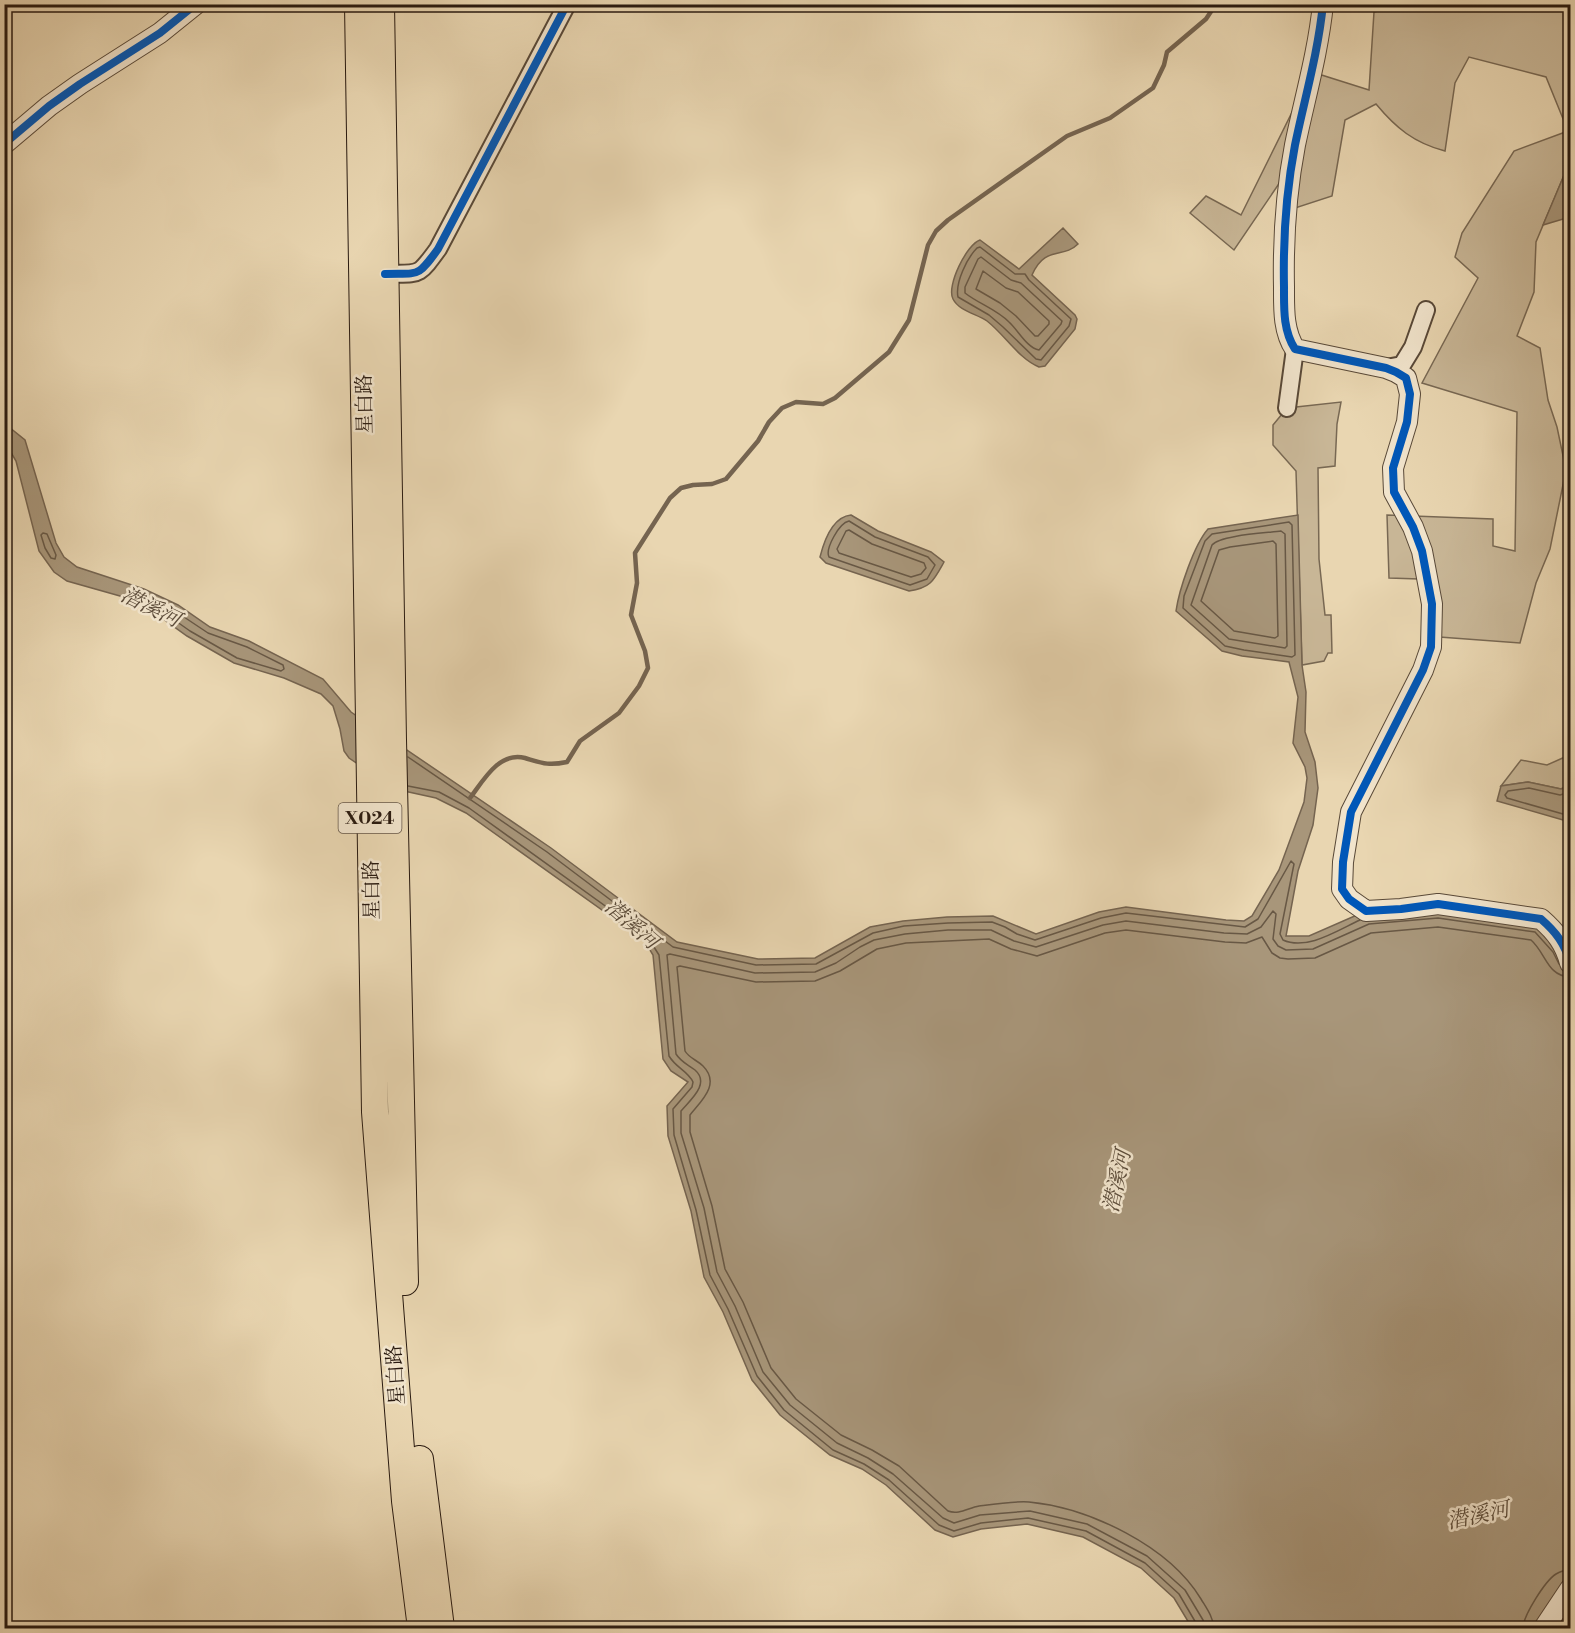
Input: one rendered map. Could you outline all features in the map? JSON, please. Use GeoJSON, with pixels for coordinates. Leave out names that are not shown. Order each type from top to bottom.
{"type":"FeatureCollection","features":[{"type":"Feature","properties":{"kind":"main road","name":"星白路"},"geometry":{"type":"LineString","coordinates":[[358,4],[375,1112],[405,1501],[422,1629]]}},
{"type":"Feature","properties":{"kind":"main road","name":"星白路"},"geometry":{"type":"LineString","coordinates":[[381,4],[404,1260],[422,1491],[441,1629]]}},
{"type":"Feature","properties":{"kind":"street"},"geometry":{"type":"LineString","coordinates":[[4,144],[49,106],[160,33],[196,4]]}},
{"type":"Feature","properties":{"kind":"street"},"geometry":{"type":"LineString","coordinates":[[385,274],[418,273],[423,270],[438,249],[567,4]]}},
{"type":"Feature","properties":{"kind":"street"},"geometry":{"type":"LineString","coordinates":[[1287,408],[1295,349],[1288,339],[1284,313],[1284,232],[1295,146],[1320,40],[1323,4]]}},
{"type":"Feature","properties":{"kind":"street"},"geometry":{"type":"LineString","coordinates":[[1386,368],[1402,365],[1413,347],[1426,310]]}},
{"type":"Feature","properties":{"kind":"street"},"geometry":{"type":"LineString","coordinates":[[1295,349],[1386,368],[1406,378],[1410,394],[1407,422],[1393,468],[1394,492],[1413,527],[1422,551],[1432,604],[1431,647],[1423,670],[1351,812],[1343,862],[1342,889],[1349,899],[1366,911],[1438,904],[1541,919],[1565,946],[1570,963]]}},
{"type":"Feature","properties":{"kind":"street"},"geometry":{"type":"LineString","coordinates":[[1544,1629],[1570,1589]]}},
{"type":"Feature","properties":{"kind":"shaded area"},"geometry":{"type":"Polygon","coordinates":[[[1395,4],[1541,4],[1569,13],[1570,5],[1570,161],[1536,242],[1534,292],[1517,336],[1540,348],[1548,400],[1557,427],[1566,470],[1550,549],[1536,583],[1520,643],[1426,636],[1419,579],[1389,578],[1387,515],[1493,519],[1493,546],[1515,551],[1517,412],[1422,383],[1478,278],[1455,257],[1462,233],[1514,151],[1568,131],[1546,77],[1469,57],[1455,83],[1445,151],[1424,144],[1406,134],[1376,104],[1345,120],[1332,196],[1286,211],[1291,166],[1234,250],[1190,213],[1206,196],[1241,215],[1312,72],[1369,90],[1374,12],[1394,7],[1395,4]]]}},
{"type":"Feature","properties":{"kind":"shaded area"},"geometry":{"type":"Polygon","coordinates":[[[1341,402],[1337,424],[1335,466],[1318,468],[1319,559],[1325,615],[1331,615],[1332,653],[1328,653],[1324,661],[1302,665],[1296,471],[1273,445],[1273,425],[1287,408],[1341,402]]]}},
{"type":"Feature","properties":{"kind":"shaded area"},"geometry":{"type":"Polygon","coordinates":[[[1565,757],[1570,762],[1570,785],[1561,789],[1528,782],[1501,786],[1521,760],[1547,765],[1565,757]]]}},
{"type":"Feature","properties":{"kind":"water"},"geometry":{"type":"Polygon","coordinates":[[[1570,161],[1570,217],[1543,225],[1570,161]]]}},
{"type":"Feature","properties":{"kind":"water"},"geometry":{"type":"Polygon","coordinates":[[[1063,228],[1078,244],[1066,251],[1048,256],[1037,266],[1032,275],[1077,319],[1075,329],[1045,366],[1039,367],[1018,352],[987,321],[956,303],[953,299],[952,285],[964,257],[969,249],[980,240],[1019,269],[1063,228]]]}},
{"type":"Feature","properties":{"kind":"water","name":"潜溪河"},"geometry":{"type":"Polygon","coordinates":[[[4,423],[25,440],[56,543],[64,557],[77,567],[144,589],[178,605],[210,627],[249,641],[323,679],[351,712],[551,848],[677,942],[758,959],[815,958],[870,927],[947,917],[993,916],[1036,934],[1099,912],[1126,907],[1226,920],[1244,921],[1252,916],[1279,870],[1304,802],[1307,778],[1305,767],[1293,743],[1298,697],[1289,662],[1222,651],[1176,611],[1188,568],[1208,529],[1298,515],[1302,665],[1306,692],[1305,732],[1315,762],[1318,788],[1313,825],[1298,871],[1286,936],[1309,936],[1366,911],[1401,909],[1541,919],[1570,963],[1570,1589],[1544,1628],[1192,1628],[1174,1598],[1141,1568],[1083,1537],[1027,1524],[981,1529],[953,1537],[935,1530],[886,1485],[862,1469],[830,1455],[780,1415],[752,1380],[723,1312],[704,1277],[691,1211],[668,1136],[667,1106],[688,1082],[671,1071],[663,1059],[653,955],[644,940],[466,813],[436,798],[395,789],[349,758],[344,751],[333,706],[321,694],[284,678],[234,663],[187,636],[145,606],[120,596],[67,581],[54,572],[39,551],[16,461],[5,442],[4,423]]]}},
{"type":"Feature","properties":{"kind":"water"},"geometry":{"type":"Polygon","coordinates":[[[851,515],[878,531],[931,552],[944,562],[934,578],[922,588],[909,591],[826,563],[820,557],[830,531],[839,520],[851,515]]]}},
{"type":"Feature","properties":{"kind":"water"},"geometry":{"type":"Polygon","coordinates":[[[1528,782],[1561,789],[1570,785],[1570,822],[1497,801],[1501,786],[1528,782]]]}},
{"type":"Feature","properties":{"kind":"waterway"},"geometry":{"type":"LineString","coordinates":[[470,798],[486,776],[507,759],[525,758],[550,764],[567,762],[580,741],[619,713],[639,686],[648,668],[645,651],[631,615],[637,583],[635,553],[670,498],[681,488],[712,484],[726,479],[782,408],[796,402],[823,404],[835,398],[889,352],[909,320],[928,245],[936,231],[948,220],[1067,136],[1110,118],[1153,88],[1164,65],[1167,52],[1206,19],[1216,4]]}},
{"type":"Feature","properties":{"kind":"cycle path"},"geometry":{"type":"LineString","coordinates":[[4,144],[49,106],[160,33],[196,4]]}},
{"type":"Feature","properties":{"kind":"cycle path"},"geometry":{"type":"LineString","coordinates":[[385,274],[417,272],[426,265],[438,249],[567,4]]}},
{"type":"Feature","properties":{"kind":"cycle path"},"geometry":{"type":"LineString","coordinates":[[1323,4],[1315,57],[1295,145],[1287,198],[1284,269],[1286,327],[1295,349],[1386,368],[1406,378],[1410,394],[1407,422],[1393,468],[1394,492],[1413,527],[1422,551],[1432,604],[1431,647],[1423,670],[1351,812],[1343,862],[1342,889],[1349,899],[1366,911],[1438,904],[1541,919],[1559,939],[1570,963]]}}]}
